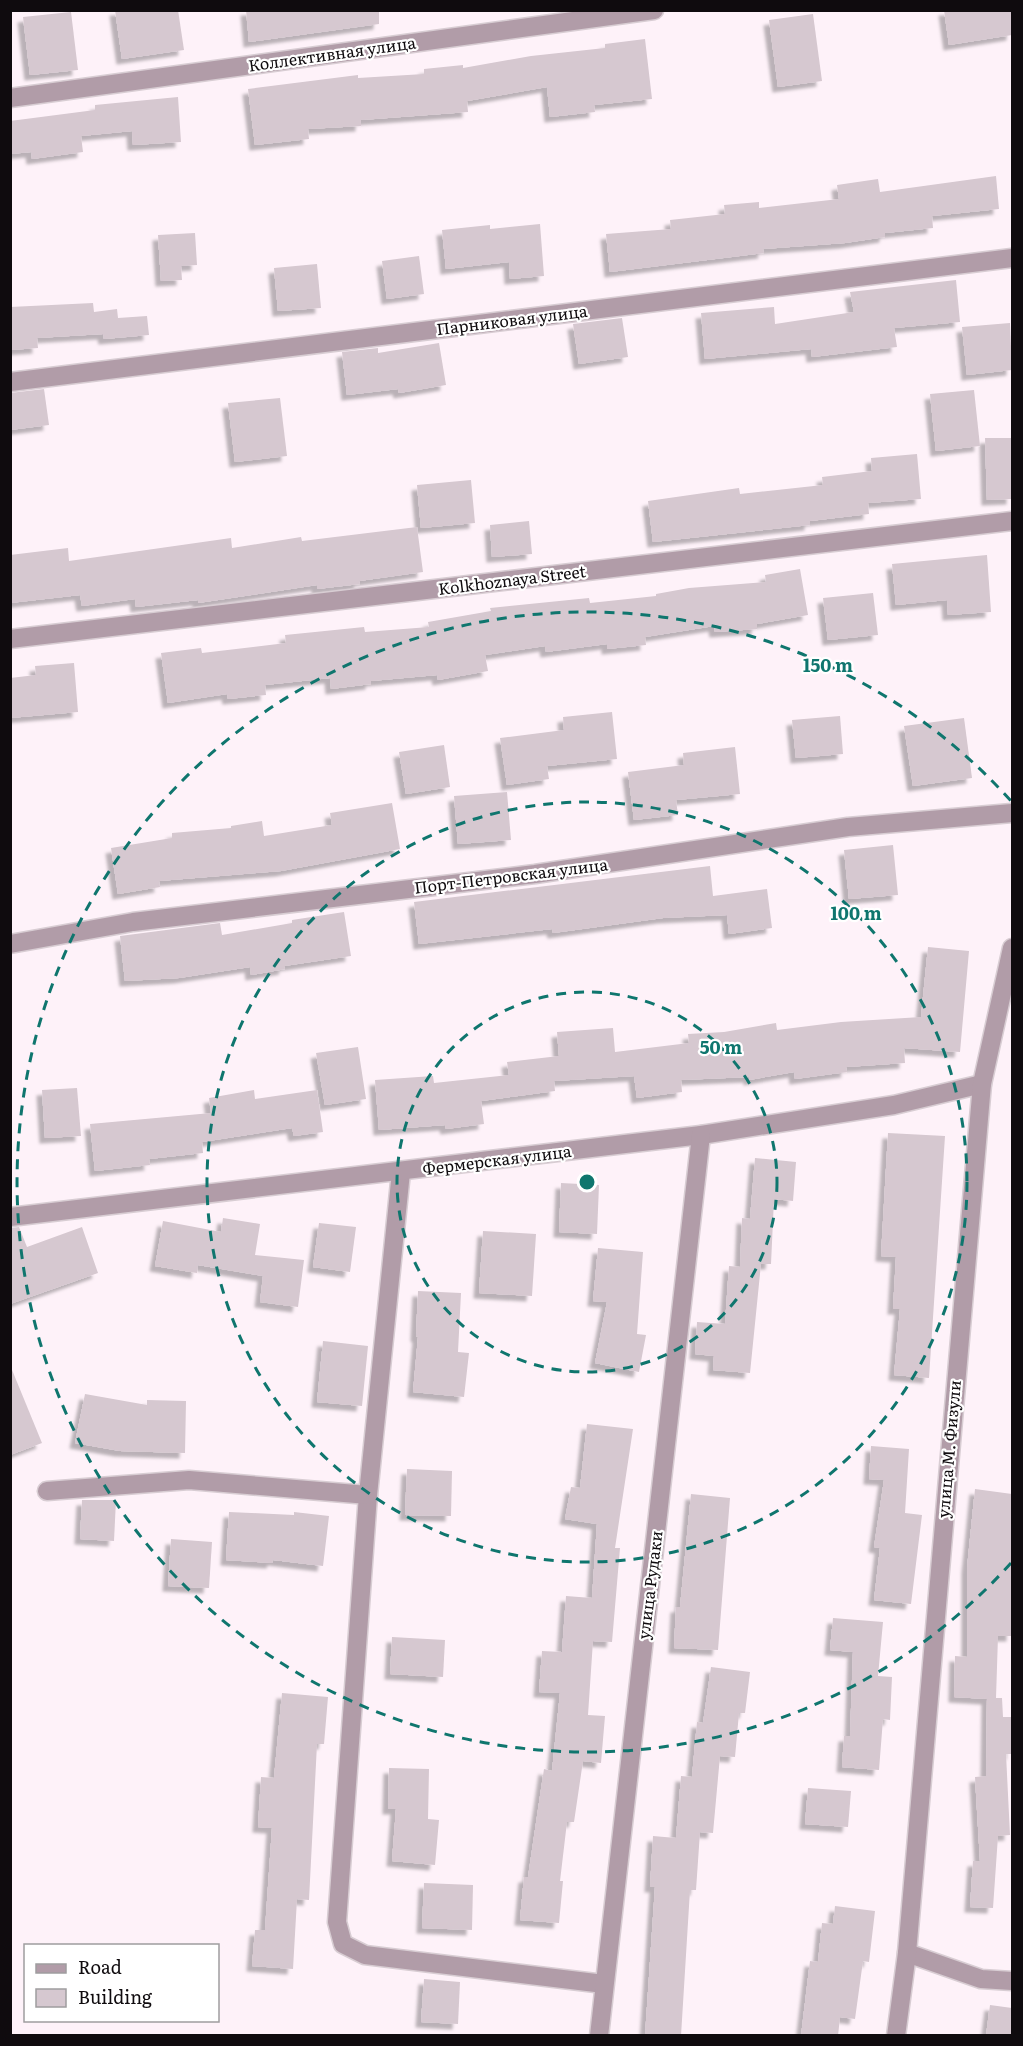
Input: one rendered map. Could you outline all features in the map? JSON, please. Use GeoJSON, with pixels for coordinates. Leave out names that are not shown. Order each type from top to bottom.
{"type":"FeatureCollection","features":[{"type":"Feature","properties":{"kind":"street","name":"Коллективная улица"},"geometry":{"type":"LineString","coordinates":[[10,98],[654,10]]}},
{"type":"Feature","properties":{"kind":"street","name":"Парниковая улица"},"geometry":{"type":"LineString","coordinates":[[10,382],[1012,258]]}},
{"type":"Feature","properties":{"kind":"street","name":"Kolkhoznaya Street"},"geometry":{"type":"LineString","coordinates":[[10,639],[1012,521]]}},
{"type":"Feature","properties":{"kind":"street","name":"Порт-Петровская улица"},"geometry":{"type":"LineString","coordinates":[[10,944],[133,922],[535,874],[848,827],[1012,813]]}},
{"type":"Feature","properties":{"kind":"street","name":"улица М. Физули"},"geometry":{"type":"LineString","coordinates":[[896,2036],[907,1953],[982,1084],[1012,948]]}},
{"type":"Feature","properties":{"kind":"street","name":"Фермерская улица"},"geometry":{"type":"LineString","coordinates":[[10,1217],[701,1135],[894,1105],[982,1084]]}},
{"type":"Feature","properties":{"kind":"street","name":"улица Рудаки"},"geometry":{"type":"LineString","coordinates":[[599,2036],[701,1135]]}},
{"type":"Feature","properties":{"kind":"street"},"geometry":{"type":"LineString","coordinates":[[400,1172],[368,1495],[337,1922],[343,1944],[365,1955],[604,1984]]}},
{"type":"Feature","properties":{"kind":"street"},"geometry":{"type":"LineString","coordinates":[[47,1491],[189,1480],[368,1495]]}},
{"type":"Feature","properties":{"kind":"street"},"geometry":{"type":"LineString","coordinates":[[907,1953],[981,1978],[1012,1981]]}},
{"type":"Feature","properties":{"kind":"building"},"geometry":{"type":"Polygon","coordinates":[[[115,10],[178,10],[184,50],[122,59],[115,10]]]}},
{"type":"Feature","properties":{"kind":"building"},"geometry":{"type":"Polygon","coordinates":[[[246,10],[379,10],[379,24],[249,42],[246,10]]]}},
{"type":"Feature","properties":{"kind":"building"},"geometry":{"type":"Polygon","coordinates":[[[944,10],[1012,10],[1012,35],[949,45],[944,10]]]}},
{"type":"Feature","properties":{"kind":"building"},"geometry":{"type":"Polygon","coordinates":[[[71,12],[78,70],[30,75],[23,17],[71,12]]]}},
{"type":"Feature","properties":{"kind":"building"},"geometry":{"type":"Polygon","coordinates":[[[813,14],[822,81],[778,87],[769,20],[813,14]]]}},
{"type":"Feature","properties":{"kind":"building"},"geometry":{"type":"Polygon","coordinates":[[[645,39],[652,99],[594,105],[595,112],[550,117],[547,87],[467,101],[468,112],[361,120],[361,126],[308,129],[309,139],[255,145],[248,89],[358,75],[358,78],[424,74],[424,69],[463,65],[463,68],[531,56],[605,48],[605,44],[645,39]]]}},
{"type":"Feature","properties":{"kind":"building"},"geometry":{"type":"Polygon","coordinates":[[[178,97],[181,142],[133,145],[132,131],[81,136],[83,152],[32,159],[31,152],[10,154],[10,121],[95,110],[95,105],[178,97]]]}},
{"type":"Feature","properties":{"kind":"building"},"geometry":{"type":"Polygon","coordinates":[[[996,176],[999,209],[932,216],[933,228],[885,233],[885,237],[845,243],[763,249],[764,253],[610,272],[606,234],[671,229],[670,220],[725,214],[724,205],[759,202],[759,208],[839,199],[837,185],[878,179],[880,192],[996,176]]]}},
{"type":"Feature","properties":{"kind":"building"},"geometry":{"type":"Polygon","coordinates":[[[540,224],[544,276],[510,279],[509,262],[446,269],[442,230],[490,225],[490,229],[540,224]]]}},
{"type":"Feature","properties":{"kind":"building"},"geometry":{"type":"Polygon","coordinates":[[[195,233],[197,265],[181,266],[182,280],[161,281],[158,235],[195,233]]]}},
{"type":"Feature","properties":{"kind":"building"},"geometry":{"type":"Polygon","coordinates":[[[419,256],[424,294],[387,299],[382,261],[419,256]]]}},
{"type":"Feature","properties":{"kind":"building"},"geometry":{"type":"Polygon","coordinates":[[[317,264],[321,308],[278,311],[274,268],[317,264]]]}},
{"type":"Feature","properties":{"kind":"building"},"geometry":{"type":"Polygon","coordinates":[[[956,280],[960,322],[894,328],[897,347],[812,357],[811,349],[705,359],[701,313],[774,307],[775,324],[854,312],[850,292],[956,280]]]}},
{"type":"Feature","properties":{"kind":"building"},"geometry":{"type":"Polygon","coordinates":[[[93,303],[94,312],[117,309],[118,318],[147,316],[149,335],[104,339],[103,334],[37,338],[38,348],[10,350],[10,307],[93,303]]]}},
{"type":"Feature","properties":{"kind":"building"},"geometry":{"type":"Polygon","coordinates":[[[622,318],[628,357],[579,364],[573,324],[622,318]]]}},
{"type":"Feature","properties":{"kind":"building"},"geometry":{"type":"Polygon","coordinates":[[[1010,323],[1012,370],[967,375],[962,327],[1010,323]]]}},
{"type":"Feature","properties":{"kind":"building"},"geometry":{"type":"Polygon","coordinates":[[[439,343],[446,385],[399,393],[398,389],[347,395],[342,352],[378,348],[378,353],[439,343]]]}},
{"type":"Feature","properties":{"kind":"building"},"geometry":{"type":"Polygon","coordinates":[[[44,389],[49,425],[10,430],[10,393],[44,389]]]}},
{"type":"Feature","properties":{"kind":"building"},"geometry":{"type":"Polygon","coordinates":[[[974,390],[980,446],[936,451],[930,394],[974,390]]]}},
{"type":"Feature","properties":{"kind":"building"},"geometry":{"type":"Polygon","coordinates":[[[280,398],[287,456],[235,462],[228,403],[280,398]]]}},
{"type":"Feature","properties":{"kind":"building"},"geometry":{"type":"Polygon","coordinates":[[[985,438],[1012,438],[1012,499],[987,500],[985,438]]]}},
{"type":"Feature","properties":{"kind":"building"},"geometry":{"type":"Polygon","coordinates":[[[917,454],[921,499],[868,503],[869,514],[810,521],[810,525],[653,542],[648,501],[739,488],[740,494],[823,485],[822,477],[872,471],[871,458],[917,454]]]}},
{"type":"Feature","properties":{"kind":"building"},"geometry":{"type":"Polygon","coordinates":[[[471,480],[475,523],[421,528],[417,485],[471,480]]]}},
{"type":"Feature","properties":{"kind":"building"},"geometry":{"type":"Polygon","coordinates":[[[529,521],[532,554],[492,557],[490,525],[529,521]]]}},
{"type":"Feature","properties":{"kind":"building"},"geometry":{"type":"Polygon","coordinates":[[[417,527],[423,572],[359,581],[360,584],[317,589],[317,585],[198,603],[198,600],[136,607],[135,599],[82,606],[80,595],[10,603],[10,555],[68,548],[69,561],[231,538],[232,548],[301,537],[302,541],[417,527]]]}},
{"type":"Feature","properties":{"kind":"building"},"geometry":{"type":"Polygon","coordinates":[[[987,555],[991,612],[948,615],[947,600],[896,605],[892,564],[987,555]]]}},
{"type":"Feature","properties":{"kind":"building"},"geometry":{"type":"Polygon","coordinates":[[[800,569],[808,615],[757,624],[757,629],[715,632],[714,626],[645,637],[646,645],[607,649],[607,644],[546,652],[545,646],[485,655],[488,671],[438,680],[437,675],[371,681],[371,684],[331,689],[330,678],[265,685],[266,695],[228,699],[227,694],[168,703],[161,653],[201,648],[202,653],[286,643],[285,635],[364,627],[365,632],[429,627],[428,622],[491,611],[490,608],[589,598],[590,603],[656,596],[656,594],[689,588],[766,582],[765,575],[800,569]]]}},
{"type":"Feature","properties":{"kind":"building"},"geometry":{"type":"Polygon","coordinates":[[[873,593],[878,635],[828,640],[823,598],[873,593]]]}},
{"type":"Feature","properties":{"kind":"building"},"geometry":{"type":"Polygon","coordinates":[[[74,663],[78,712],[10,718],[10,678],[36,675],[35,666],[74,663]]]}},
{"type":"Feature","properties":{"kind":"building"},"geometry":{"type":"Polygon","coordinates":[[[612,712],[617,759],[547,766],[549,779],[507,785],[500,738],[564,730],[563,717],[612,712]]]}},
{"type":"Feature","properties":{"kind":"building"},"geometry":{"type":"Polygon","coordinates":[[[840,716],[843,754],[796,758],[792,720],[840,716]]]}},
{"type":"Feature","properties":{"kind":"building"},"geometry":{"type":"Polygon","coordinates":[[[964,718],[972,778],[913,786],[904,726],[964,718]]]}},
{"type":"Feature","properties":{"kind":"building"},"geometry":{"type":"Polygon","coordinates":[[[444,745],[450,787],[406,794],[399,752],[444,745]]]}},
{"type":"Feature","properties":{"kind":"building"},"geometry":{"type":"Polygon","coordinates":[[[735,747],[740,794],[676,800],[678,815],[634,820],[628,772],[684,765],[683,753],[735,747]]]}},
{"type":"Feature","properties":{"kind":"building"},"geometry":{"type":"Polygon","coordinates":[[[507,792],[511,840],[458,844],[454,796],[507,792]]]}},
{"type":"Feature","properties":{"kind":"building"},"geometry":{"type":"Polygon","coordinates":[[[392,803],[400,849],[281,871],[159,881],[160,887],[118,894],[111,848],[172,838],[172,833],[231,828],[231,826],[262,821],[264,836],[332,825],[330,813],[392,803]]]}},
{"type":"Feature","properties":{"kind":"building"},"geometry":{"type":"Polygon","coordinates":[[[893,845],[898,895],[849,899],[844,850],[893,845]]]}},
{"type":"Feature","properties":{"kind":"building"},"geometry":{"type":"Polygon","coordinates":[[[710,866],[713,896],[767,889],[772,928],[729,934],[727,915],[663,918],[553,933],[552,929],[419,944],[414,902],[710,866]]]}},
{"type":"Feature","properties":{"kind":"building"},"geometry":{"type":"Polygon","coordinates":[[[344,912],[351,956],[284,966],[285,969],[251,975],[250,967],[179,978],[125,981],[120,936],[220,923],[222,935],[344,912]]]}},
{"type":"Feature","properties":{"kind":"building"},"geometry":{"type":"Polygon","coordinates":[[[928,947],[969,951],[960,1052],[904,1048],[905,1063],[846,1067],[847,1072],[795,1079],[794,1072],[749,1080],[749,1077],[681,1080],[682,1092],[637,1098],[634,1076],[554,1081],[555,1091],[481,1101],[484,1124],[446,1129],[445,1125],[379,1130],[375,1080],[433,1076],[434,1083],[509,1075],[507,1062],[559,1056],[557,1032],[613,1028],[615,1052],[689,1043],[688,1034],[724,1032],[776,1023],[777,1030],[841,1022],[921,1017],[928,947]]]}},
{"type":"Feature","properties":{"kind":"building"},"geometry":{"type":"Polygon","coordinates":[[[358,1047],[366,1099],[325,1105],[316,1053],[358,1047]]]}},
{"type":"Feature","properties":{"kind":"building"},"geometry":{"type":"Polygon","coordinates":[[[77,1088],[81,1136],[45,1138],[42,1090],[77,1088]]]}},
{"type":"Feature","properties":{"kind":"building"},"geometry":{"type":"Polygon","coordinates":[[[254,1090],[255,1099],[317,1090],[323,1132],[294,1136],[292,1128],[202,1142],[203,1153],[149,1159],[150,1165],[95,1171],[90,1124],[211,1113],[209,1098],[254,1090]]]}},
{"type":"Feature","properties":{"kind":"building"},"geometry":{"type":"Polygon","coordinates":[[[888,1133],[945,1136],[929,1378],[894,1375],[900,1309],[893,1309],[896,1257],[881,1256],[888,1133]]]}},
{"type":"Feature","properties":{"kind":"building"},"geometry":{"type":"Polygon","coordinates":[[[755,1158],[796,1162],[793,1201],[774,1199],[771,1264],[761,1264],[750,1373],[713,1370],[714,1356],[695,1354],[697,1322],[725,1324],[729,1266],[740,1267],[742,1218],[750,1219],[755,1158]]]}},
{"type":"Feature","properties":{"kind":"building"},"geometry":{"type":"Polygon","coordinates":[[[561,1183],[599,1185],[597,1234],[559,1232],[561,1183]]]}},
{"type":"Feature","properties":{"kind":"building"},"geometry":{"type":"Polygon","coordinates":[[[223,1218],[260,1224],[255,1255],[304,1260],[298,1307],[260,1302],[263,1276],[198,1265],[197,1273],[155,1266],[163,1221],[221,1232],[223,1218]]]}},
{"type":"Feature","properties":{"kind":"building"},"geometry":{"type":"Polygon","coordinates":[[[319,1223],[356,1227],[350,1272],[313,1267],[319,1223]]]}},
{"type":"Feature","properties":{"kind":"building"},"geometry":{"type":"Polygon","coordinates":[[[19,1227],[27,1247],[82,1227],[98,1273],[10,1304],[10,1228],[19,1227]]]}},
{"type":"Feature","properties":{"kind":"building"},"geometry":{"type":"Polygon","coordinates":[[[483,1231],[536,1234],[532,1296],[479,1293],[483,1231]]]}},
{"type":"Feature","properties":{"kind":"building"},"geometry":{"type":"Polygon","coordinates":[[[598,1248],[643,1252],[637,1334],[646,1335],[639,1372],[595,1363],[607,1302],[593,1301],[598,1248]]]}},
{"type":"Feature","properties":{"kind":"building"},"geometry":{"type":"Polygon","coordinates":[[[418,1291],[461,1293],[458,1352],[469,1353],[464,1397],[413,1392],[418,1337],[416,1336],[418,1291]]]}},
{"type":"Feature","properties":{"kind":"building"},"geometry":{"type":"Polygon","coordinates":[[[323,1341],[368,1346],[362,1406],[317,1402],[323,1341]]]}},
{"type":"Feature","properties":{"kind":"building"},"geometry":{"type":"Polygon","coordinates":[[[10,1365],[42,1443],[10,1455],[10,1365]]]}},
{"type":"Feature","properties":{"kind":"building"},"geometry":{"type":"Polygon","coordinates":[[[85,1394],[147,1405],[147,1400],[186,1401],[185,1453],[120,1451],[75,1443],[85,1394]]]}},
{"type":"Feature","properties":{"kind":"building"},"geometry":{"type":"Polygon","coordinates":[[[587,1424],[633,1429],[615,1548],[620,1548],[612,1642],[593,1641],[588,1715],[605,1716],[601,1763],[583,1761],[574,1822],[567,1822],[560,1881],[563,1881],[559,1923],[520,1920],[524,1877],[528,1877],[544,1769],[552,1771],[560,1693],[539,1692],[542,1651],[562,1652],[566,1596],[592,1598],[597,1524],[565,1519],[571,1487],[580,1488],[587,1424]]]}},
{"type":"Feature","properties":{"kind":"building"},"geometry":{"type":"Polygon","coordinates":[[[871,1446],[909,1449],[905,1513],[922,1515],[911,1604],[874,1600],[880,1548],[874,1547],[884,1480],[869,1479],[871,1446]]]}},
{"type":"Feature","properties":{"kind":"building"},"geometry":{"type":"Polygon","coordinates":[[[407,1469],[452,1471],[451,1516],[405,1515],[407,1469]]]}},
{"type":"Feature","properties":{"kind":"building"},"geometry":{"type":"Polygon","coordinates":[[[975,1489],[1012,1494],[1012,1636],[998,1636],[996,1698],[1002,1698],[1003,1717],[1012,1717],[1012,1754],[1006,1754],[1010,1835],[998,1836],[993,1908],[970,1907],[973,1861],[980,1861],[975,1777],[986,1776],[987,1699],[954,1697],[955,1656],[967,1657],[967,1568],[975,1489]]]}},
{"type":"Feature","properties":{"kind":"building"},"geometry":{"type":"Polygon","coordinates":[[[691,1494],[730,1498],[718,1650],[674,1648],[676,1607],[680,1607],[691,1494]]]}},
{"type":"Feature","properties":{"kind":"building"},"geometry":{"type":"Polygon","coordinates":[[[82,1500],[116,1500],[114,1541],[80,1539],[82,1500]]]}},
{"type":"Feature","properties":{"kind":"building"},"geometry":{"type":"Polygon","coordinates":[[[229,1512],[294,1515],[294,1512],[329,1516],[323,1566],[273,1560],[272,1563],[226,1560],[229,1512]]]}},
{"type":"Feature","properties":{"kind":"building"},"geometry":{"type":"Polygon","coordinates":[[[171,1539],[212,1542],[209,1588],[168,1586],[171,1539]]]}},
{"type":"Feature","properties":{"kind":"building"},"geometry":{"type":"Polygon","coordinates":[[[833,1618],[883,1622],[878,1676],[892,1677],[890,1720],[883,1719],[879,1770],[842,1767],[844,1736],[850,1736],[853,1652],[830,1650],[833,1618]]]}},
{"type":"Feature","properties":{"kind":"building"},"geometry":{"type":"Polygon","coordinates":[[[392,1637],[445,1640],[443,1677],[390,1674],[392,1637]]]}},
{"type":"Feature","properties":{"kind":"building"},"geometry":{"type":"Polygon","coordinates":[[[711,1667],[750,1672],[745,1713],[739,1713],[735,1757],[720,1756],[713,1833],[700,1832],[696,1890],[690,1890],[681,2036],[645,2036],[655,1887],[650,1887],[653,1836],[676,1838],[681,1776],[692,1777],[697,1722],[703,1723],[711,1667]]]}},
{"type":"Feature","properties":{"kind":"building"},"geometry":{"type":"Polygon","coordinates":[[[282,1693],[328,1697],[324,1744],[317,1744],[309,1900],[297,1899],[293,1969],[252,1966],[255,1930],[265,1930],[272,1828],[258,1827],[261,1777],[274,1778],[282,1693]]]}},
{"type":"Feature","properties":{"kind":"building"},"geometry":{"type":"Polygon","coordinates":[[[389,1768],[429,1769],[428,1819],[439,1820],[435,1865],[392,1861],[396,1809],[388,1809],[389,1768]]]}},
{"type":"Feature","properties":{"kind":"building"},"geometry":{"type":"Polygon","coordinates":[[[808,1788],[851,1791],[848,1827],[805,1824],[808,1788]]]}},
{"type":"Feature","properties":{"kind":"building"},"geometry":{"type":"Polygon","coordinates":[[[424,1883],[473,1885],[472,1930],[422,1928],[424,1883]]]}},
{"type":"Feature","properties":{"kind":"building"},"geometry":{"type":"Polygon","coordinates":[[[835,1906],[875,1911],[869,1962],[863,1961],[855,2019],[840,2017],[838,2036],[801,2036],[810,1961],[818,1962],[822,1923],[833,1924],[835,1906]]]}},
{"type":"Feature","properties":{"kind":"building"},"geometry":{"type":"Polygon","coordinates":[[[424,1979],[460,1982],[458,2024],[421,2022],[424,1979]]]}},
{"type":"Feature","properties":{"kind":"building"},"geometry":{"type":"Polygon","coordinates":[[[990,2005],[1012,2008],[1012,2036],[986,2036],[990,2005]]]}}]}
